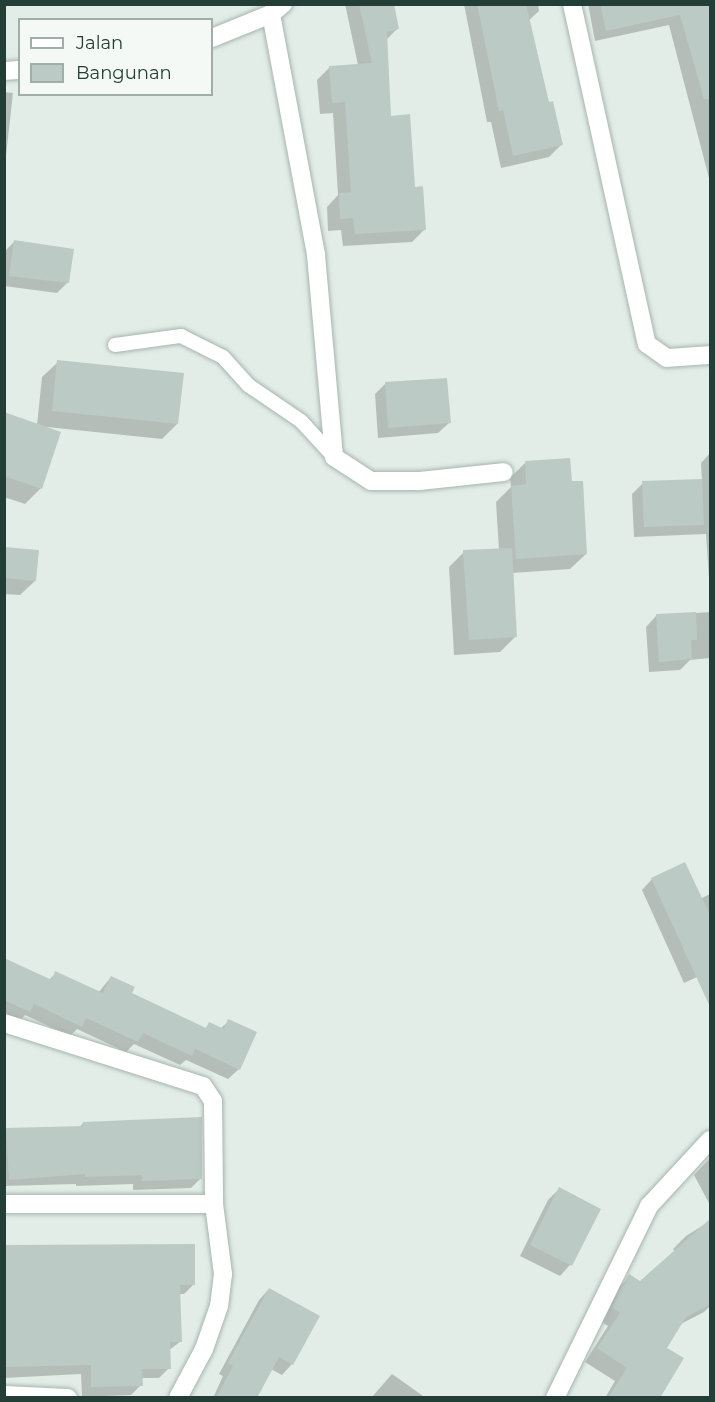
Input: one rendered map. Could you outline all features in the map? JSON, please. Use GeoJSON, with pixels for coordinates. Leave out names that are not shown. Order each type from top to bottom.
{"type":"FeatureCollection","features":[{"type":"Feature","properties":{"kind":"street"},"geometry":{"type":"LineString","coordinates":[[572,4],[647,344],[667,358],[711,355]]}},
{"type":"Feature","properties":{"kind":"street"},"geometry":{"type":"LineString","coordinates":[[213,38],[277,9],[316,255],[334,457],[371,481],[419,481],[504,472]]}},
{"type":"Feature","properties":{"kind":"street"},"geometry":{"type":"LineString","coordinates":[[4,1023],[204,1086],[213,1101],[214,1204],[223,1274],[219,1306],[204,1349],[178,1398]]}},
{"type":"Feature","properties":{"kind":"street"},"geometry":{"type":"LineString","coordinates":[[555,1398],[649,1206],[711,1140]]}},
{"type":"Feature","properties":{"kind":"street"},"geometry":{"type":"LineString","coordinates":[[4,1204],[214,1204]]}},
{"type":"Feature","properties":{"kind":"street"},"geometry":{"type":"LineString","coordinates":[[4,1395],[68,1398]]}},
{"type":"Feature","properties":{"kind":"lane"},"geometry":{"type":"LineString","coordinates":[[115,345],[181,336],[223,357],[248,385],[301,421],[334,457]]}},
{"type":"Feature","properties":{"kind":"building"},"geometry":{"type":"Polygon","coordinates":[[[359,4],[394,4],[399,29],[387,32],[391,116],[410,114],[415,187],[423,186],[426,230],[355,234],[353,218],[340,219],[339,193],[351,192],[345,102],[332,103],[329,66],[372,63],[359,4]]]}},
{"type":"Feature","properties":{"kind":"building"},"geometry":{"type":"Polygon","coordinates":[[[477,4],[526,4],[549,102],[553,101],[563,145],[513,156],[503,110],[499,111],[477,4]]]}},
{"type":"Feature","properties":{"kind":"building"},"geometry":{"type":"Polygon","coordinates":[[[600,4],[711,4],[711,99],[704,99],[680,15],[606,31],[600,4]]]}},
{"type":"Feature","properties":{"kind":"building"},"geometry":{"type":"Polygon","coordinates":[[[14,240],[74,249],[69,283],[9,276],[14,240]]]}},
{"type":"Feature","properties":{"kind":"building"},"geometry":{"type":"Polygon","coordinates":[[[57,360],[184,373],[178,424],[52,411],[57,360]]]}},
{"type":"Feature","properties":{"kind":"building"},"geometry":{"type":"Polygon","coordinates":[[[447,378],[451,423],[388,428],[385,382],[447,378]]]}},
{"type":"Feature","properties":{"kind":"building"},"geometry":{"type":"Polygon","coordinates":[[[4,412],[61,432],[42,489],[4,476],[4,412]]]}},
{"type":"Feature","properties":{"kind":"building"},"geometry":{"type":"Polygon","coordinates":[[[570,458],[572,481],[583,481],[587,554],[516,559],[511,486],[526,484],[525,461],[570,458]]]}},
{"type":"Feature","properties":{"kind":"building"},"geometry":{"type":"Polygon","coordinates":[[[702,479],[704,525],[644,527],[642,481],[702,479]]]}},
{"type":"Feature","properties":{"kind":"building"},"geometry":{"type":"Polygon","coordinates":[[[4,547],[39,550],[36,581],[4,578],[4,547]]]}},
{"type":"Feature","properties":{"kind":"building"},"geometry":{"type":"Polygon","coordinates":[[[512,548],[517,637],[469,640],[463,550],[512,548]]]}},
{"type":"Feature","properties":{"kind":"building"},"geometry":{"type":"Polygon","coordinates":[[[696,612],[697,640],[691,640],[692,659],[659,662],[656,614],[696,612]]]}},
{"type":"Feature","properties":{"kind":"building"},"geometry":{"type":"Polygon","coordinates":[[[685,862],[711,917],[711,1009],[651,878],[685,862]]]}},
{"type":"Feature","properties":{"kind":"building"},"geometry":{"type":"Polygon","coordinates":[[[4,958],[52,980],[55,971],[103,993],[111,976],[135,987],[132,993],[206,1028],[209,1022],[224,1029],[228,1019],[257,1032],[240,1070],[195,1049],[192,1056],[143,1033],[138,1042],[86,1018],[82,1027],[34,1004],[30,1012],[4,1000],[4,958]]]}},
{"type":"Feature","properties":{"kind":"building"},"geometry":{"type":"Polygon","coordinates":[[[202,1117],[202,1179],[142,1181],[142,1175],[85,1177],[85,1174],[9,1180],[6,1128],[83,1126],[83,1122],[202,1117]]]}},
{"type":"Feature","properties":{"kind":"building"},"geometry":{"type":"Polygon","coordinates":[[[559,1187],[601,1209],[572,1266],[530,1245],[559,1187]]]}},
{"type":"Feature","properties":{"kind":"building"},"geometry":{"type":"Polygon","coordinates":[[[711,1218],[711,1304],[686,1317],[667,1348],[684,1358],[660,1398],[608,1398],[627,1368],[597,1348],[620,1313],[612,1308],[622,1286],[629,1274],[640,1281],[711,1218]]]}},
{"type":"Feature","properties":{"kind":"building"},"geometry":{"type":"Polygon","coordinates":[[[195,1244],[195,1285],[180,1285],[182,1342],[170,1342],[171,1369],[142,1369],[143,1386],[91,1387],[91,1365],[4,1367],[4,1245],[195,1244]]]}},
{"type":"Feature","properties":{"kind":"building"},"geometry":{"type":"Polygon","coordinates":[[[269,1288],[320,1316],[293,1365],[279,1357],[257,1398],[216,1398],[233,1366],[228,1363],[269,1288]]]}}]}
